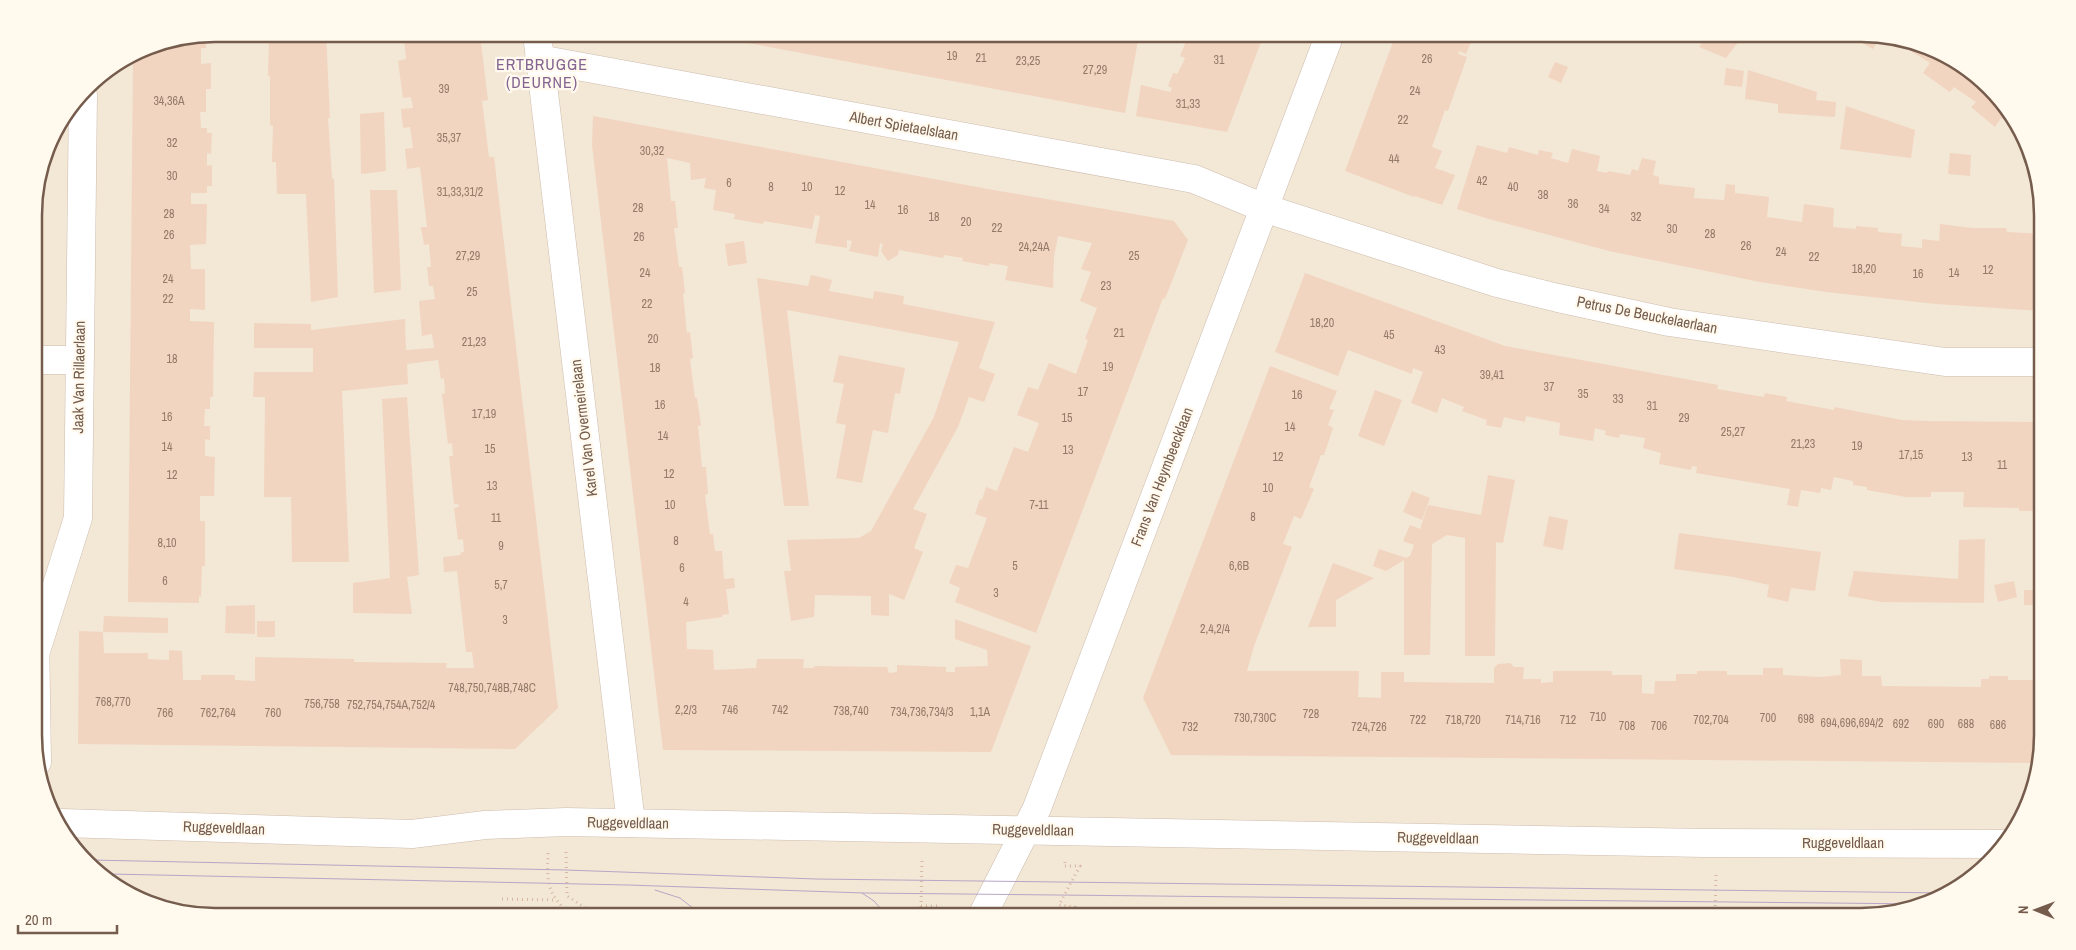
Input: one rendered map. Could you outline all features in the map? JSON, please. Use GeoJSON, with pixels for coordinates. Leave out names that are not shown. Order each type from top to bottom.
{"type":"FeatureCollection","features":[{"type":"Feature","properties":{"kind":"street","name":"Frans Van Heymbeecklaan"},"geometry":{"type":"LineString","coordinates":[[986,908],[1040,799],[1327,42]]}},
{"type":"Feature","properties":{"kind":"street","name":"Albert Spietaelslaan"},"geometry":{"type":"LineString","coordinates":[[538,46],[1194,179],[1264,208]]}},
{"type":"Feature","properties":{"kind":"street","name":"Karel Van Overmeirelaan"},"geometry":{"type":"LineString","coordinates":[[538,46],[632,823]]}},
{"type":"Feature","properties":{"kind":"street","name":"Jaak Van Rillaerlaan"},"geometry":{"type":"LineString","coordinates":[[42,632],[78,518],[83,104]]}},
{"type":"Feature","properties":{"kind":"street","name":"Petrus De Beuckelaerlaan"},"geometry":{"type":"LineString","coordinates":[[1264,208],[1497,283],[1669,322],[1945,362],[2034,362]]}},
{"type":"Feature","properties":{"kind":"street"},"geometry":{"type":"LineString","coordinates":[[43,360],[79,360]]}},
{"type":"Feature","properties":{"kind":"street","name":"Ruggeveldlaan"},"geometry":{"type":"LineString","coordinates":[[67,823],[412,834],[485,825],[557,822],[1696,842],[1995,844]]}},
{"type":"Feature","properties":{"kind":"path"},"geometry":{"type":"LineString","coordinates":[[557,822],[547,883],[555,900],[563,908]]}},
{"type":"Feature","properties":{"kind":"path"},"geometry":{"type":"LineString","coordinates":[[557,822],[567,896],[585,908]]}},
{"type":"Feature","properties":{"kind":"path"},"geometry":{"type":"LineString","coordinates":[[909,828],[908,861],[924,861],[921,906],[937,906],[937,908]]}},
{"type":"Feature","properties":{"kind":"path"},"geometry":{"type":"LineString","coordinates":[[1072,907],[1059,905],[1080,866],[1064,866],[1079,831]]}},
{"type":"Feature","properties":{"kind":"path"},"geometry":{"type":"LineString","coordinates":[[502,899],[555,900]]}},
{"type":"Feature","properties":{"kind":"shaded area"},"geometry":{"type":"Polygon","coordinates":[[[1860,42],[1905,48],[1927,56],[1966,78],[1998,110],[2020,149],[2028,171],[2032,193],[2034,216],[2034,734],[2028,779],[2020,801],[1998,840],[1966,872],[1937,890],[1916,898],[1872,907],[216,908],[182,904],[149,894],[110,872],[78,840],[56,801],[48,779],[44,757],[42,734],[43,204],[46,182],[56,149],[72,119],[85,101],[101,85],[119,72],[149,56],[171,48],[204,43],[1860,42]]]}},
{"type":"Feature","properties":{"kind":"building"},"geometry":{"type":"Polygon","coordinates":[[[1138,42],[1125,113],[746,43],[1138,42]]]}},
{"type":"Feature","properties":{"kind":"building"},"geometry":{"type":"Polygon","coordinates":[[[1186,42],[1261,42],[1227,132],[1136,116],[1141,85],[1170,92],[1172,88],[1168,86],[1173,73],[1177,74],[1185,58],[1180,56],[1186,42]]]}},
{"type":"Feature","properties":{"kind":"building"},"geometry":{"type":"Polygon","coordinates":[[[1393,42],[1471,42],[1466,54],[1459,51],[1458,54],[1467,57],[1448,111],[1445,110],[1432,147],[1442,151],[1435,168],[1455,175],[1442,205],[1414,197],[1345,171],[1393,42]]]}},
{"type":"Feature","properties":{"kind":"building"},"geometry":{"type":"Polygon","coordinates":[[[1702,42],[1738,42],[1726,58],[1699,47],[1702,42]]]}},
{"type":"Feature","properties":{"kind":"building"},"geometry":{"type":"Polygon","coordinates":[[[1861,42],[1876,44],[1873,49],[1861,42]]]}},
{"type":"Feature","properties":{"kind":"building"},"geometry":{"type":"Polygon","coordinates":[[[206,43],[206,48],[201,48],[201,64],[211,63],[211,89],[206,89],[206,112],[200,112],[201,128],[207,128],[207,133],[212,133],[211,154],[207,153],[207,166],[212,165],[212,186],[207,186],[207,193],[191,193],[191,204],[207,204],[206,244],[190,245],[191,269],[205,269],[205,310],[190,309],[190,321],[214,322],[213,397],[210,397],[210,409],[205,409],[204,426],[210,426],[210,440],[205,439],[205,456],[215,457],[214,496],[200,496],[200,521],[205,521],[205,566],[202,566],[201,597],[199,596],[199,603],[128,602],[133,64],[171,48],[206,43]]]}},
{"type":"Feature","properties":{"kind":"building"},"geometry":{"type":"Polygon","coordinates":[[[269,43],[326,43],[330,118],[328,118],[332,178],[334,179],[338,297],[311,302],[306,194],[277,194],[276,162],[272,162],[273,126],[270,125],[270,76],[268,76],[269,43]]]}},
{"type":"Feature","properties":{"kind":"building"},"geometry":{"type":"Polygon","coordinates":[[[404,43],[481,43],[488,100],[482,101],[489,157],[494,157],[558,708],[515,749],[78,744],[79,631],[103,632],[104,653],[148,653],[148,659],[169,660],[169,650],[182,651],[183,680],[201,680],[201,675],[235,675],[235,680],[255,681],[255,657],[354,659],[354,662],[447,663],[446,668],[474,668],[472,652],[466,652],[457,571],[444,572],[443,557],[461,555],[460,553],[464,552],[463,539],[458,540],[454,508],[459,507],[458,504],[454,504],[449,456],[453,456],[452,443],[448,444],[442,394],[445,393],[444,378],[441,379],[438,360],[407,364],[408,384],[342,391],[349,562],[292,562],[291,497],[264,497],[265,397],[253,397],[254,372],[313,372],[313,348],[254,348],[254,323],[311,324],[311,330],[405,319],[406,350],[434,348],[432,334],[422,336],[419,301],[435,299],[433,286],[429,286],[427,267],[431,267],[429,244],[424,245],[421,227],[427,227],[420,167],[407,169],[405,149],[413,148],[410,127],[403,128],[401,109],[413,108],[411,97],[403,98],[398,61],[406,59],[404,43]]]}},
{"type":"Feature","properties":{"kind":"building"},"geometry":{"type":"Polygon","coordinates":[[[1907,49],[1927,56],[1966,78],[1983,93],[2004,120],[2001,118],[1995,127],[1971,107],[1976,102],[1954,87],[1950,92],[1923,73],[1930,63],[1907,49]]]}},
{"type":"Feature","properties":{"kind":"building"},"geometry":{"type":"Polygon","coordinates":[[[1555,62],[1568,67],[1561,83],[1548,77],[1555,62]]]}},
{"type":"Feature","properties":{"kind":"building"},"geometry":{"type":"Polygon","coordinates":[[[1726,68],[1744,71],[1742,87],[1724,85],[1726,68]]]}},
{"type":"Feature","properties":{"kind":"building"},"geometry":{"type":"Polygon","coordinates":[[[1748,70],[1817,92],[1816,100],[1836,102],[1835,117],[1778,113],[1778,104],[1745,99],[1748,70]]]}},
{"type":"Feature","properties":{"kind":"building"},"geometry":{"type":"Polygon","coordinates":[[[1846,106],[1915,130],[1911,158],[1840,149],[1846,106]]]}},
{"type":"Feature","properties":{"kind":"building"},"geometry":{"type":"Polygon","coordinates":[[[384,112],[386,171],[361,174],[360,114],[384,112]]]}},
{"type":"Feature","properties":{"kind":"building"},"geometry":{"type":"Polygon","coordinates":[[[593,116],[988,189],[1174,221],[1188,240],[1165,299],[1163,298],[1036,633],[955,602],[960,588],[949,583],[956,565],[968,568],[987,518],[975,514],[986,487],[997,491],[1014,447],[1028,452],[1039,423],[1017,415],[1028,387],[1038,390],[1049,363],[1076,374],[1088,340],[1085,339],[1097,308],[1080,301],[1091,272],[1081,269],[1092,243],[1058,236],[1054,257],[1053,288],[1005,280],[1008,266],[989,263],[989,266],[962,261],[963,258],[944,255],[943,258],[899,250],[898,255],[888,261],[881,251],[883,244],[880,243],[878,257],[849,251],[852,241],[847,240],[847,248],[815,243],[820,216],[815,215],[812,229],[764,221],[763,224],[734,219],[735,214],[713,210],[716,190],[704,188],[706,178],[691,180],[690,163],[667,158],[671,201],[675,201],[678,228],[674,228],[679,267],[682,267],[687,333],[690,332],[693,358],[690,359],[701,425],[698,426],[702,467],[706,467],[708,494],[705,495],[710,534],[713,534],[715,551],[722,551],[724,579],[734,578],[735,588],[726,589],[729,614],[722,615],[722,617],[686,622],[687,649],[713,650],[714,670],[756,668],[757,659],[804,659],[803,668],[813,668],[815,666],[887,667],[889,673],[897,672],[897,665],[946,667],[946,672],[955,672],[955,667],[988,666],[987,650],[955,639],[955,619],[1031,646],[991,752],[663,750],[592,145],[593,116]]]}},
{"type":"Feature","properties":{"kind":"building"},"geometry":{"type":"Polygon","coordinates":[[[1477,145],[1507,153],[1509,147],[1538,155],[1539,150],[1553,153],[1551,158],[1568,163],[1572,149],[1600,156],[1597,171],[1630,175],[1632,169],[1638,171],[1642,158],[1656,161],[1653,175],[1659,177],[1659,184],[1695,188],[1694,198],[1724,200],[1726,184],[1735,185],[1735,193],[1769,197],[1767,217],[1802,222],[1804,204],[1834,208],[1833,227],[1856,229],[1856,226],[1878,228],[1878,232],[1902,234],[1901,246],[1922,248],[1922,239],[1939,241],[1940,224],[1972,228],[2006,228],[2007,232],[2034,234],[2034,311],[1936,304],[1826,292],[1760,282],[1609,251],[1457,209],[1477,145]]]}},
{"type":"Feature","properties":{"kind":"building"},"geometry":{"type":"Polygon","coordinates":[[[1950,153],[1971,155],[1970,176],[1948,174],[1950,153]]]}},
{"type":"Feature","properties":{"kind":"building"},"geometry":{"type":"Polygon","coordinates":[[[370,190],[397,190],[401,290],[374,293],[370,190]]]}},
{"type":"Feature","properties":{"kind":"building"},"geometry":{"type":"Polygon","coordinates":[[[744,241],[747,263],[728,266],[725,244],[744,241]]]}},
{"type":"Feature","properties":{"kind":"building"},"geometry":{"type":"Polygon","coordinates":[[[1305,273],[1505,346],[1718,385],[1717,389],[1764,397],[1765,393],[1787,397],[1786,401],[1834,410],[1834,407],[1902,420],[2034,422],[2034,511],[2019,511],[2019,508],[1963,507],[1964,492],[1931,492],[1931,497],[1906,497],[1867,490],[1867,487],[1853,485],[1853,481],[1834,477],[1831,490],[1821,488],[1820,493],[1801,490],[1798,507],[1787,505],[1790,489],[1696,473],[1697,467],[1692,466],[1691,470],[1659,464],[1661,453],[1643,448],[1645,438],[1620,434],[1619,438],[1605,435],[1606,431],[1595,428],[1593,441],[1559,435],[1560,423],[1526,416],[1525,422],[1504,417],[1501,428],[1486,425],[1487,420],[1462,411],[1464,407],[1442,398],[1437,413],[1411,403],[1423,372],[1413,368],[1412,374],[1348,350],[1338,376],[1275,352],[1305,273]]]}},
{"type":"Feature","properties":{"kind":"building"},"geometry":{"type":"Polygon","coordinates":[[[811,275],[832,280],[829,291],[873,299],[874,291],[904,296],[903,304],[995,322],[979,368],[995,374],[984,402],[969,397],[958,427],[913,509],[927,514],[914,548],[923,552],[904,600],[889,594],[889,616],[871,615],[871,596],[815,595],[814,617],[791,621],[784,571],[791,571],[787,540],[859,538],[871,531],[934,417],[959,342],[787,310],[809,506],[784,506],[757,278],[808,286],[811,275]]]}},
{"type":"Feature","properties":{"kind":"building"},"geometry":{"type":"Polygon","coordinates":[[[839,355],[905,368],[900,394],[895,393],[888,433],[873,430],[862,483],[836,478],[846,425],[836,423],[844,384],[833,382],[839,355]]]}},
{"type":"Feature","properties":{"kind":"building"},"geometry":{"type":"Polygon","coordinates":[[[1270,366],[1337,391],[1329,409],[1334,410],[1328,425],[1333,428],[1324,455],[1321,455],[1309,487],[1314,489],[1301,519],[1294,516],[1283,544],[1292,547],[1254,646],[1247,671],[1359,671],[1358,697],[1381,698],[1381,672],[1404,672],[1404,682],[1494,683],[1494,668],[1498,664],[1510,663],[1514,667],[1524,667],[1523,679],[1541,679],[1541,683],[1553,682],[1553,671],[1612,671],[1612,675],[1642,675],[1642,693],[1654,694],[1655,681],[1676,681],[1676,674],[1697,674],[1697,671],[1727,671],[1727,675],[1763,675],[1763,668],[1783,668],[1783,675],[1821,677],[1841,675],[1840,659],[1862,660],[1862,676],[1881,676],[1882,686],[1981,687],[1981,679],[1989,679],[1989,676],[2008,676],[2008,680],[2034,680],[2034,734],[2031,763],[1171,755],[1143,698],[1270,366]]]}},
{"type":"Feature","properties":{"kind":"building"},"geometry":{"type":"Polygon","coordinates":[[[1375,390],[1402,400],[1384,446],[1358,436],[1375,390]]]}},
{"type":"Feature","properties":{"kind":"building"},"geometry":{"type":"Polygon","coordinates":[[[407,397],[419,575],[407,577],[412,614],[353,613],[353,583],[390,578],[382,399],[407,397]]]}},
{"type":"Feature","properties":{"kind":"building"},"geometry":{"type":"Polygon","coordinates":[[[1488,475],[1515,480],[1503,543],[1496,542],[1495,656],[1465,656],[1465,538],[1447,535],[1432,544],[1430,655],[1404,655],[1404,560],[1386,571],[1373,566],[1379,549],[1406,558],[1410,556],[1414,545],[1403,541],[1410,525],[1420,529],[1428,505],[1481,515],[1488,475]]]}},
{"type":"Feature","properties":{"kind":"building"},"geometry":{"type":"Polygon","coordinates":[[[1412,491],[1430,498],[1422,520],[1403,512],[1412,491]]]}},
{"type":"Feature","properties":{"kind":"building"},"geometry":{"type":"Polygon","coordinates":[[[1549,516],[1568,520],[1563,550],[1543,546],[1549,516]]]}},
{"type":"Feature","properties":{"kind":"building"},"geometry":{"type":"Polygon","coordinates":[[[1679,533],[1821,552],[1815,591],[1791,588],[1788,602],[1767,597],[1769,585],[1734,577],[1674,569],[1679,533]]]}},
{"type":"Feature","properties":{"kind":"building"},"geometry":{"type":"Polygon","coordinates":[[[1985,539],[1984,603],[1882,602],[1848,596],[1854,571],[1958,579],[1959,540],[1985,539]]]}},
{"type":"Feature","properties":{"kind":"building"},"geometry":{"type":"Polygon","coordinates":[[[1333,563],[1374,578],[1336,600],[1336,627],[1308,627],[1333,563]]]}},
{"type":"Feature","properties":{"kind":"building"},"geometry":{"type":"Polygon","coordinates":[[[2014,581],[2017,597],[1998,602],[1994,585],[2014,581]]]}},
{"type":"Feature","properties":{"kind":"building"},"geometry":{"type":"Polygon","coordinates":[[[2024,590],[2034,590],[2034,605],[2024,605],[2024,590]]]}},
{"type":"Feature","properties":{"kind":"building"},"geometry":{"type":"Polygon","coordinates":[[[255,605],[255,634],[225,633],[226,606],[255,605]]]}},
{"type":"Feature","properties":{"kind":"building"},"geometry":{"type":"Polygon","coordinates":[[[104,616],[168,618],[168,633],[103,632],[104,616]]]}},
{"type":"Feature","properties":{"kind":"building"},"geometry":{"type":"Polygon","coordinates":[[[257,621],[275,621],[275,637],[257,637],[257,621]]]}},
{"type":"Feature","properties":{"kind":"tram line"},"geometry":{"type":"LineString","coordinates":[[97,860],[566,870],[816,879],[1930,893]]}},
{"type":"Feature","properties":{"kind":"tram line"},"geometry":{"type":"LineString","coordinates":[[113,874],[628,885],[864,893],[1895,904]]}},
{"type":"Feature","properties":{"kind":"tram line"},"geometry":{"type":"LineString","coordinates":[[655,890],[680,898],[692,908]]}},
{"type":"Feature","properties":{"kind":"tram line"},"geometry":{"type":"LineString","coordinates":[[862,893],[880,908]]}},
{"type":"Feature","properties":{"kind":"district","name":"ERTBRUGGE (DEURNE)"},"geometry":{"type":"Point","coordinates":[542,73]}}]}
